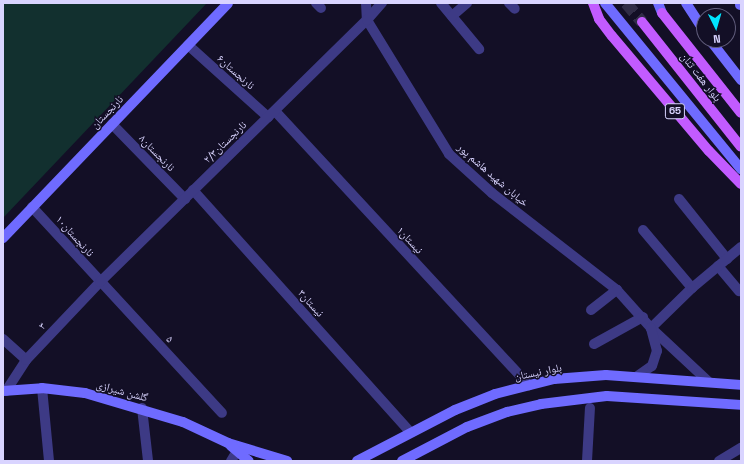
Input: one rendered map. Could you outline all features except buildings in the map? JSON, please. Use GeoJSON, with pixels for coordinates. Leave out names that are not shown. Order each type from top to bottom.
{"type":"FeatureCollection","features":[{"type":"Feature","properties":{"kind":"main road","name":"نارنجستان"},"geometry":{"type":"LineString","coordinates":[[3,238],[228,3]]}},
{"type":"Feature","properties":{"kind":"main road","name":"65"},"geometry":{"type":"LineString","coordinates":[[593,3],[599,19],[612,36],[709,151],[741,184]]}},
{"type":"Feature","properties":{"kind":"main road"},"geometry":{"type":"LineString","coordinates":[[604,3],[625,26],[741,169]]}},
{"type":"Feature","properties":{"kind":"main road"},"geometry":{"type":"LineString","coordinates":[[611,3],[625,26]]}},
{"type":"Feature","properties":{"kind":"main road","name":"بلوار هفت تنان"},"geometry":{"type":"LineString","coordinates":[[658,3],[662,13],[741,113]]}},
{"type":"Feature","properties":{"kind":"main road"},"geometry":{"type":"LineString","coordinates":[[686,3],[696,19]]}},
{"type":"Feature","properties":{"kind":"main road","name":"بلوار هفت تنان"},"geometry":{"type":"LineString","coordinates":[[642,22],[741,147]]}},
{"type":"Feature","properties":{"kind":"main road"},"geometry":{"type":"LineString","coordinates":[[716,48],[741,80]]}},
{"type":"Feature","properties":{"kind":"main road","name":"بلوار نیستان"},"geometry":{"type":"LineString","coordinates":[[357,461],[410,432],[456,410],[495,394],[529,385],[574,377],[606,375],[741,384]]}},
{"type":"Feature","properties":{"kind":"main road","name":"گلشن شیرازی"},"geometry":{"type":"LineString","coordinates":[[5,391],[42,388],[85,393],[142,408],[183,422],[228,443],[287,461]]}},
{"type":"Feature","properties":{"kind":"main road"},"geometry":{"type":"LineString","coordinates":[[402,461],[467,427],[507,412],[541,404],[607,396],[741,405]]}},
{"type":"Feature","properties":{"kind":"main road","name":"گلشن شیرازی"},"geometry":{"type":"LineString","coordinates":[[228,443],[249,461]]}},
{"type":"Feature","properties":{"kind":"street","name":"خیابان شهید هاشم پور"},"geometry":{"type":"LineString","coordinates":[[366,3],[367,20],[449,154],[492,193],[616,290],[651,328],[708,382]]}},
{"type":"Feature","properties":{"kind":"street","name":"۲/۳نارنجستان"},"geometry":{"type":"LineString","coordinates":[[100,282],[272,114],[367,20],[382,3]]}},
{"type":"Feature","properties":{"kind":"street"},"geometry":{"type":"LineString","coordinates":[[441,3],[479,50]]}},
{"type":"Feature","properties":{"kind":"street"},"geometry":{"type":"LineString","coordinates":[[452,16],[467,3]]}},
{"type":"Feature","properties":{"kind":"street","name":"۶نارنجستان"},"geometry":{"type":"LineString","coordinates":[[188,45],[272,114]]}},
{"type":"Feature","properties":{"kind":"street","name":"۱نیستان"},"geometry":{"type":"LineString","coordinates":[[272,114],[529,385]]}},
{"type":"Feature","properties":{"kind":"street","name":"۸نارنجستان"},"geometry":{"type":"LineString","coordinates":[[112,124],[185,198]]}},
{"type":"Feature","properties":{"kind":"street","name":"۳نیستان"},"geometry":{"type":"LineString","coordinates":[[194,190],[410,432]]}},
{"type":"Feature","properties":{"kind":"street"},"geometry":{"type":"LineString","coordinates":[[679,200],[727,259]]}},
{"type":"Feature","properties":{"kind":"street","name":"۱۰نارنجستان"},"geometry":{"type":"LineString","coordinates":[[32,207],[100,282]]}},
{"type":"Feature","properties":{"kind":"street"},"geometry":{"type":"LineString","coordinates":[[643,230],[692,288]]}},
{"type":"Feature","properties":{"kind":"street"},"geometry":{"type":"LineString","coordinates":[[651,328],[692,288],[741,247]]}},
{"type":"Feature","properties":{"kind":"street"},"geometry":{"type":"LineString","coordinates":[[718,266],[739,292]]}},
{"type":"Feature","properties":{"kind":"street","name":"۳"},"geometry":{"type":"LineString","coordinates":[[5,391],[26,360],[100,282]]}},
{"type":"Feature","properties":{"kind":"street","name":"۵"},"geometry":{"type":"LineString","coordinates":[[100,282],[222,413]]}},
{"type":"Feature","properties":{"kind":"street"},"geometry":{"type":"LineString","coordinates":[[591,310],[616,290]]}},
{"type":"Feature","properties":{"kind":"street"},"geometry":{"type":"LineString","coordinates":[[594,344],[643,318]]}},
{"type":"Feature","properties":{"kind":"street","name":"خیابان شهید هاشم پور"},"geometry":{"type":"LineString","coordinates":[[636,377],[652,366],[657,351],[651,328]]}},
{"type":"Feature","properties":{"kind":"street"},"geometry":{"type":"LineString","coordinates":[[3,339],[26,360]]}},
{"type":"Feature","properties":{"kind":"street"},"geometry":{"type":"LineString","coordinates":[[42,388],[49,461]]}},
{"type":"Feature","properties":{"kind":"street"},"geometry":{"type":"LineString","coordinates":[[142,408],[148,461]]}},
{"type":"Feature","properties":{"kind":"street"},"geometry":{"type":"LineString","coordinates":[[588,461],[590,408]]}},
{"type":"Feature","properties":{"kind":"street"},"geometry":{"type":"LineString","coordinates":[[719,461],[741,448]]}},
{"type":"Feature","properties":{"kind":"street"},"geometry":{"type":"LineString","coordinates":[[231,461],[237,451]]}},
{"type":"Feature","properties":{"kind":"green space"},"geometry":{"type":"Polygon","coordinates":[[[3,3],[207,3],[3,218],[3,3]]]}},
{"type":"Feature","properties":{"kind":"tunnel"},"geometry":{"type":"LineString","coordinates":[[626,3],[642,22]]}}]}
